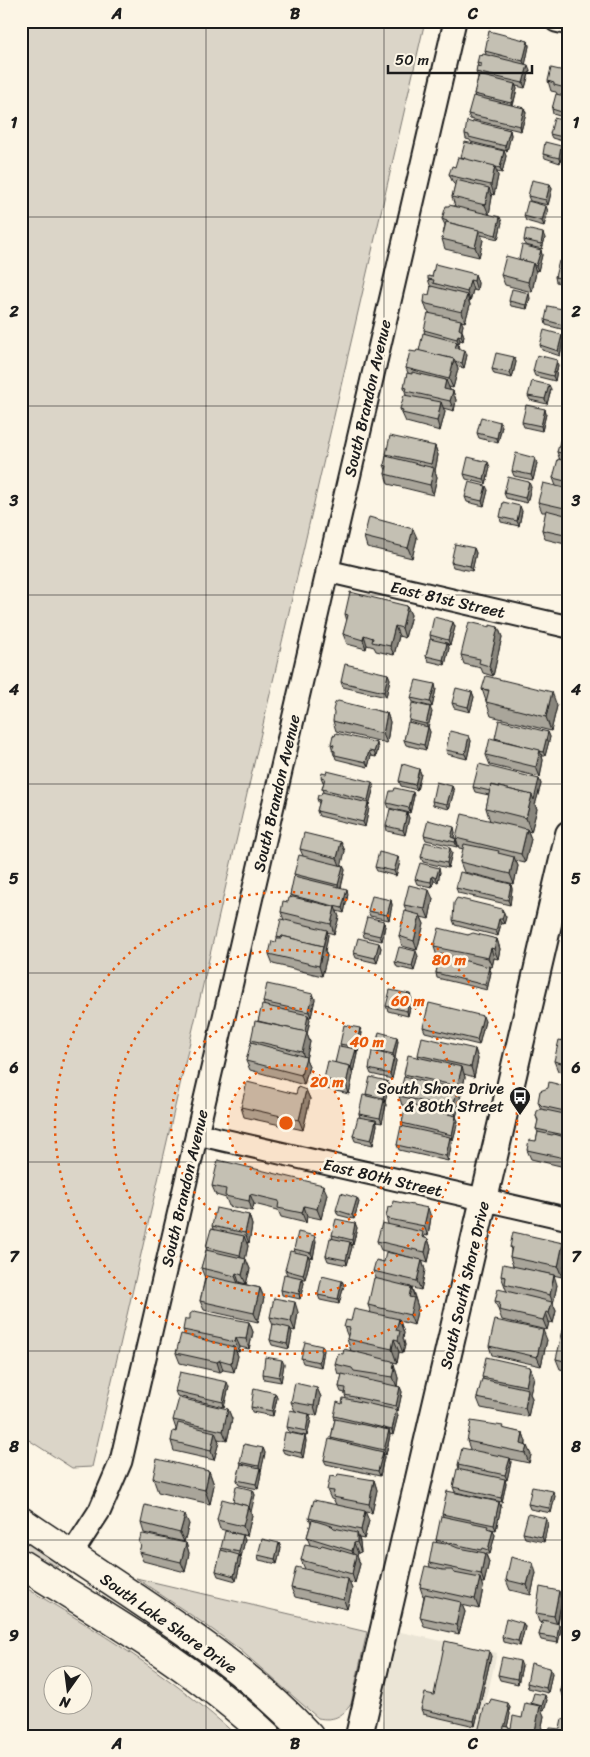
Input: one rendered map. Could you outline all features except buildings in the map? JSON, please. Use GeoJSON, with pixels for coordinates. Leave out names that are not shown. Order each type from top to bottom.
{"type":"FeatureCollection","features":[{"type":"Feature","properties":{"kind":"main road","name":"South Lake Shore Drive"},"geometry":{"type":"LineString","coordinates":[[21,1521],[225,1659],[309,1736]]}},
{"type":"Feature","properties":{"kind":"main road","name":"South Lake Shore Drive"},"geometry":{"type":"LineString","coordinates":[[21,1564],[163,1653],[221,1695],[267,1736]]}},
{"type":"Feature","properties":{"kind":"street","name":"South Brandon Avenue"},"geometry":{"type":"LineString","coordinates":[[71,1555],[100,1510],[121,1461],[455,21]]}},
{"type":"Feature","properties":{"kind":"street"},"geometry":{"type":"LineString","coordinates":[[556,21],[569,24]]}},
{"type":"Feature","properties":{"kind":"street","name":"East 81st Street"},"geometry":{"type":"LineString","coordinates":[[327,571],[569,626]]}},
{"type":"Feature","properties":{"kind":"street","name":"South South Shore Drive"},"geometry":{"type":"LineString","coordinates":[[359,1736],[569,834]]}},
{"type":"Feature","properties":{"kind":"street","name":"East 80th Street"},"geometry":{"type":"LineString","coordinates":[[197,1134],[569,1219]]}},
{"type":"Feature","properties":{"kind":"shaded area"},"geometry":{"type":"Polygon","coordinates":[[[21,21],[425,21],[92,1467],[72,1468],[21,1435],[21,21]]]}},
{"type":"Feature","properties":{"kind":"shaded area"},"geometry":{"type":"Polygon","coordinates":[[[21,1533],[62,1560],[58,1567],[21,1549],[21,1533]]]}},
{"type":"Feature","properties":{"kind":"shaded area"},"geometry":{"type":"Polygon","coordinates":[[[136,1578],[367,1632],[351,1704],[337,1717],[328,1719],[318,1718],[239,1649],[136,1578]]]}},
{"type":"Feature","properties":{"kind":"shaded area"},"geometry":{"type":"Polygon","coordinates":[[[21,1585],[133,1655],[187,1693],[237,1736],[21,1736],[21,1585]]]}},
{"type":"Feature","properties":{"kind":"shaded area"},"geometry":{"type":"Polygon","coordinates":[[[396,1631],[497,1653],[478,1736],[382,1736],[386,1673],[396,1631]]]}},
{"type":"Feature","properties":{"kind":"place","name":"South Shore Drive & 80th Street"},"geometry":{"type":"Point","coordinates":[520,1116]}}]}
